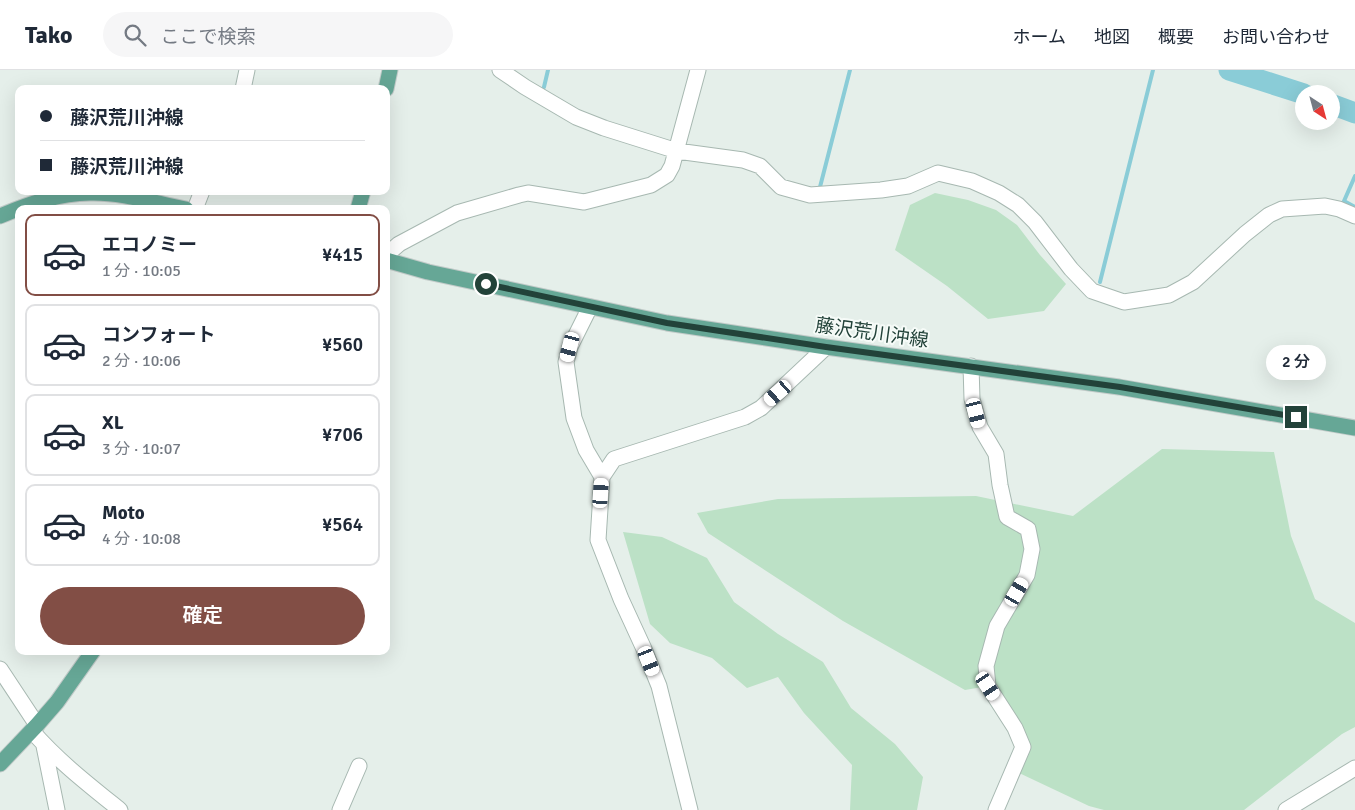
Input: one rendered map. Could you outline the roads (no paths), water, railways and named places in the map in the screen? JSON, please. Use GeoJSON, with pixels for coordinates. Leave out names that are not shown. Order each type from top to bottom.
{"type":"FeatureCollection","features":[{"type":"Feature","properties":{"kind":"main road"},"geometry":{"type":"LineString","coordinates":[[387,85],[390,70]]}},
{"type":"Feature","properties":{"kind":"main road"},"geometry":{"type":"LineString","coordinates":[[25,205],[32,202],[76,195]]}},
{"type":"Feature","properties":{"kind":"main road"},"geometry":{"type":"LineString","coordinates":[[118,195],[167,205]]}},
{"type":"Feature","properties":{"kind":"main road"},"geometry":{"type":"LineString","coordinates":[[0,216],[15,209]]}},
{"type":"Feature","properties":{"kind":"main road","name":"藤沢荒川沖線"},"geometry":{"type":"LineString","coordinates":[[390,261],[428,272],[667,323],[826,347],[1120,387],[1355,428]]}},
{"type":"Feature","properties":{"kind":"main road"},"geometry":{"type":"LineString","coordinates":[[0,764],[57,702],[89,655]]}},
{"type":"Feature","properties":{"kind":"street"},"geometry":{"type":"LineString","coordinates":[[244,85],[247,70]]}},
{"type":"Feature","properties":{"kind":"street"},"geometry":{"type":"LineString","coordinates":[[500,70],[525,87],[576,116],[604,128],[677,150],[743,160],[760,166],[781,187],[810,196],[908,186],[938,173],[972,181],[999,192],[1018,205],[1035,222],[1071,269],[1092,291],[1124,302],[1169,295],[1193,282],[1269,215],[1282,209],[1325,206],[1339,209],[1355,216]]}},
{"type":"Feature","properties":{"kind":"street"},"geometry":{"type":"LineString","coordinates":[[390,253],[398,244],[457,213],[510,197],[528,193],[584,202],[651,185],[666,175],[672,166],[698,70]]}},
{"type":"Feature","properties":{"kind":"street"},"geometry":{"type":"LineString","coordinates":[[590,307],[574,339],[566,362],[574,418],[586,450],[602,477]]}},
{"type":"Feature","properties":{"kind":"street"},"geometry":{"type":"LineString","coordinates":[[690,810],[659,686],[620,599],[598,540],[602,477],[614,459],[745,417],[761,408],[826,347]]}},
{"type":"Feature","properties":{"kind":"street"},"geometry":{"type":"LineString","coordinates":[[971,366],[972,399],[980,426],[996,454],[1007,518],[1028,529],[1032,549],[1027,575],[997,626],[986,666],[988,686],[1015,728],[1023,747],[996,810]]}},
{"type":"Feature","properties":{"kind":"street"},"geometry":{"type":"LineString","coordinates":[[0,669],[44,746],[57,810]]}},
{"type":"Feature","properties":{"kind":"street"},"geometry":{"type":"LineString","coordinates":[[44,746],[120,810]]}},
{"type":"Feature","properties":{"kind":"street"},"geometry":{"type":"LineString","coordinates":[[340,810],[359,766]]}},
{"type":"Feature","properties":{"kind":"street"},"geometry":{"type":"LineString","coordinates":[[1286,810],[1355,769]]}},
{"type":"Feature","properties":{"kind":"waterway"},"geometry":{"type":"LineString","coordinates":[[544,87],[548,70]]}},
{"type":"Feature","properties":{"kind":"waterway"},"geometry":{"type":"LineString","coordinates":[[820,187],[850,70]]}},
{"type":"Feature","properties":{"kind":"waterway"},"geometry":{"type":"LineString","coordinates":[[1100,282],[1153,70]]}},
{"type":"Feature","properties":{"kind":"waterway"},"geometry":{"type":"LineString","coordinates":[[1229,70],[1295,91]]}},
{"type":"Feature","properties":{"kind":"waterway"},"geometry":{"type":"LineString","coordinates":[[1340,107],[1355,113]]}},
{"type":"Feature","properties":{"kind":"waterway"},"geometry":{"type":"LineString","coordinates":[[1355,176],[1344,201],[1355,207]]}}]}
